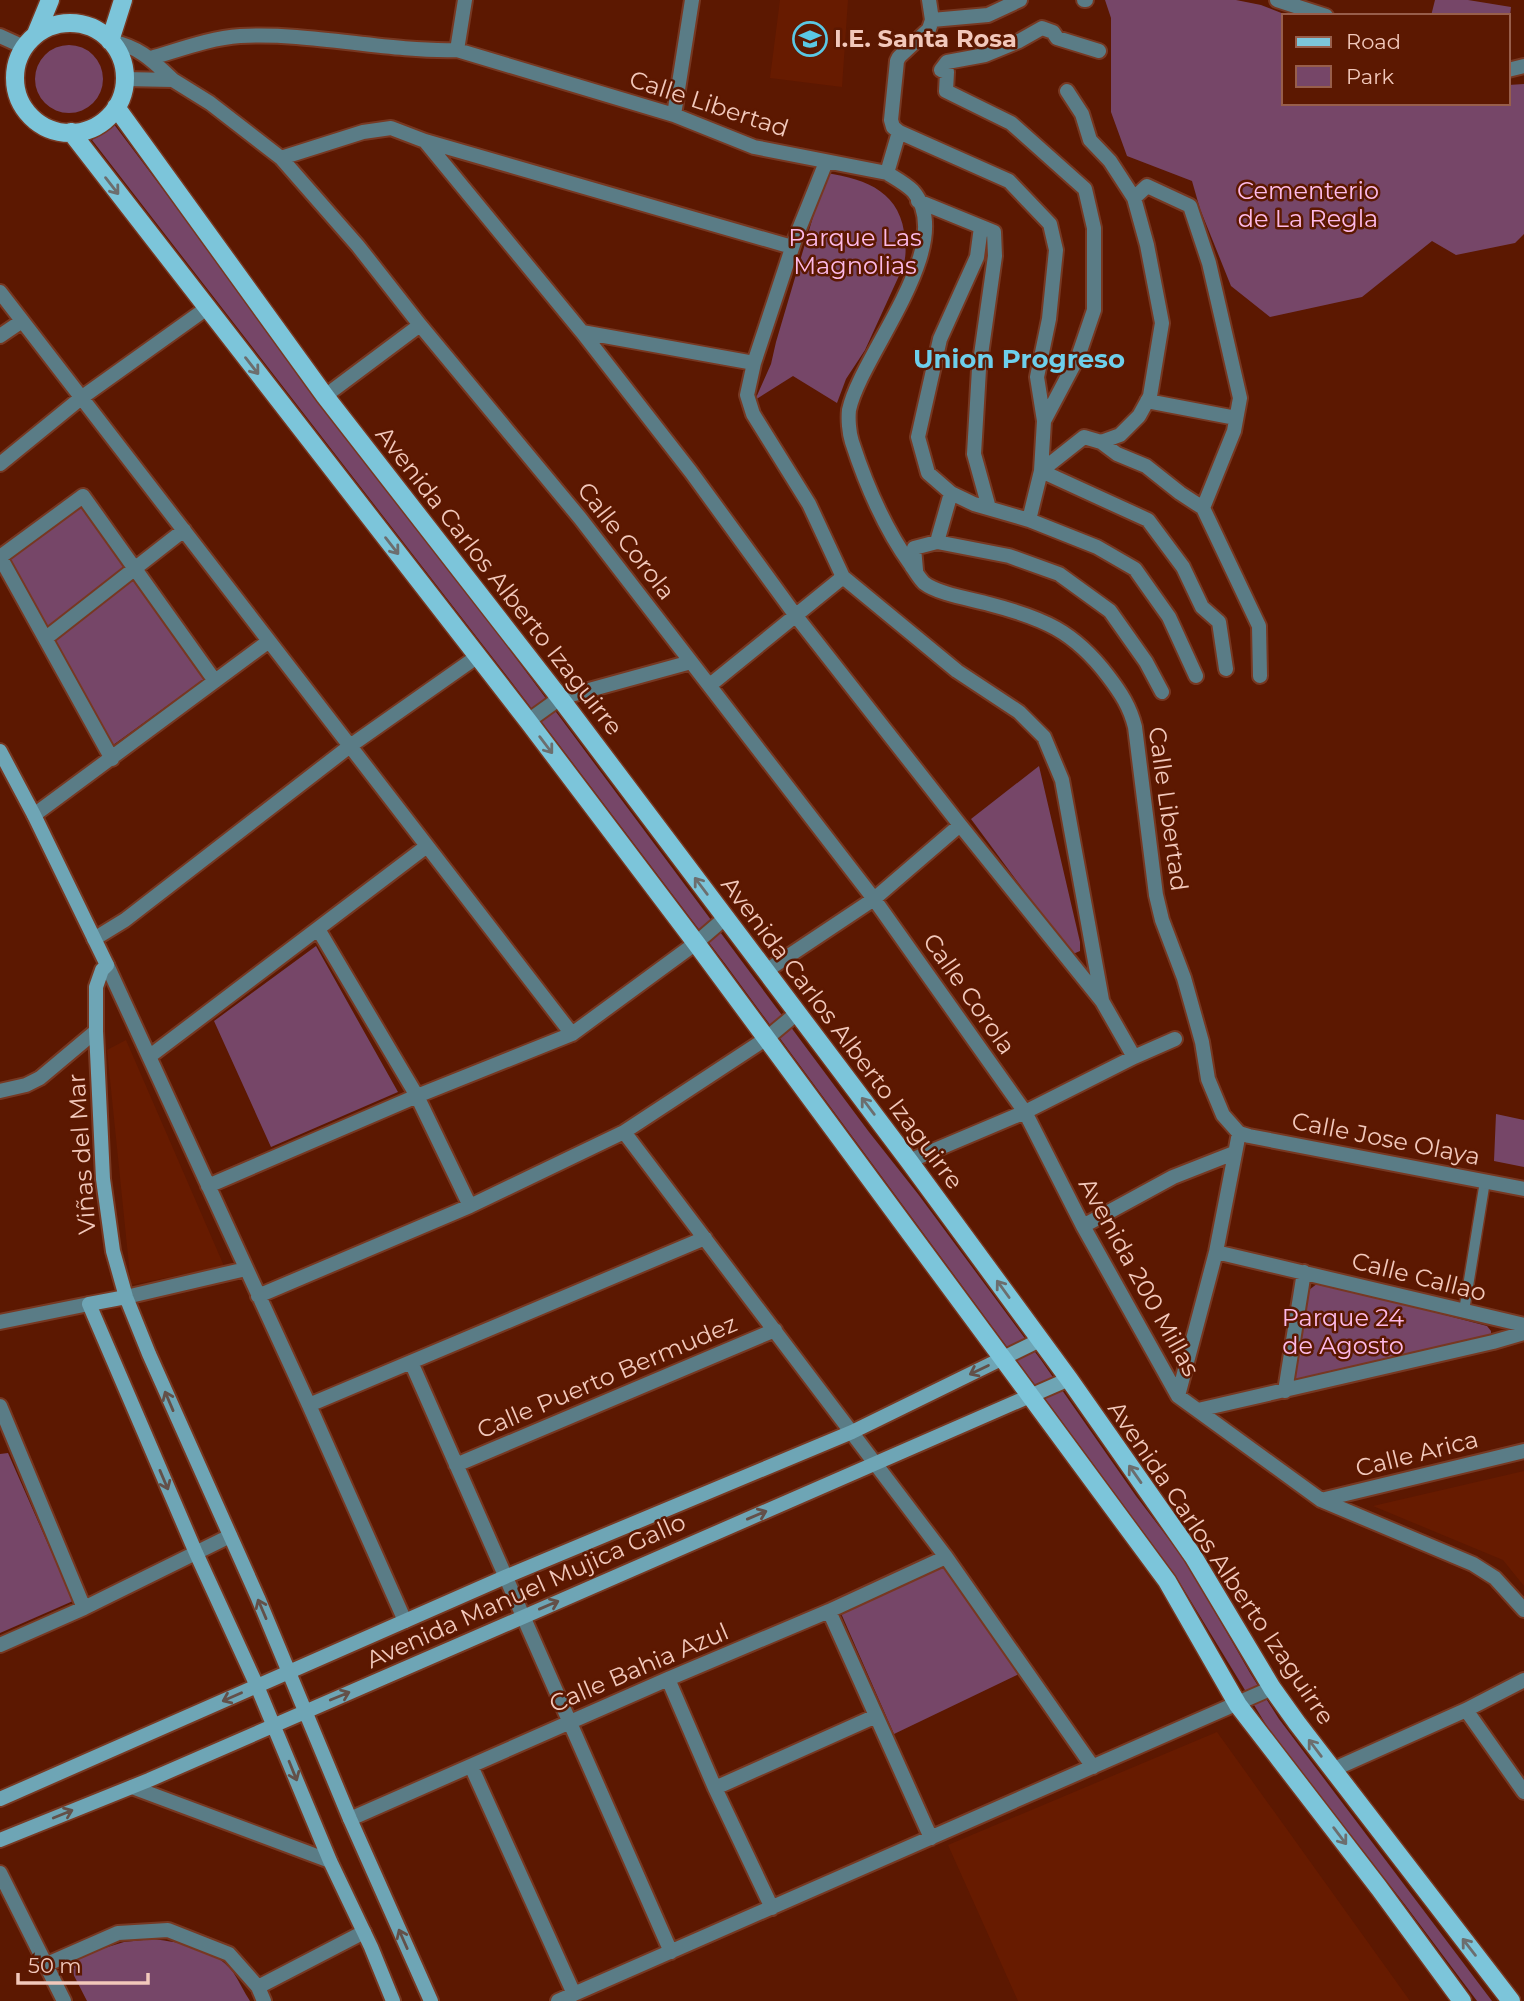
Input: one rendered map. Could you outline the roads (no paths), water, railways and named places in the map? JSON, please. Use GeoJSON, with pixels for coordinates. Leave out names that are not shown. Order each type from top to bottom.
{"type":"FeatureCollection","features":[{"type":"Feature","properties":{"kind":"main road"},"geometry":{"type":"LineString","coordinates":[[30,41],[55,25],[76,23],[96,29],[110,41],[122,60],[124,89],[116,107],[101,123],[92,128],[71,132],[49,128],[31,117],[24,108],[15,78],[19,57],[50,0]]}},
{"type":"Feature","properties":{"kind":"main road"},"geometry":{"type":"LineString","coordinates":[[110,41],[123,0]]}},
{"type":"Feature","properties":{"kind":"main road","name":"Avenida Carlos Alberto Izaguirre"},"geometry":{"type":"LineString","coordinates":[[116,107],[325,396],[560,698],[909,1161],[1069,1379],[1193,1556],[1272,1688],[1511,2001]]}},
{"type":"Feature","properties":{"kind":"main road"},"geometry":{"type":"LineString","coordinates":[[71,132],[528,721],[767,1038],[1167,1581],[1238,1705],[1462,2001]]}},
{"type":"Feature","properties":{"kind":"street"},"geometry":{"type":"LineString","coordinates":[[457,50],[465,0]]}},
{"type":"Feature","properties":{"kind":"street"},"geometry":{"type":"LineString","coordinates":[[674,116],[692,0]]}},
{"type":"Feature","properties":{"kind":"street"},"geometry":{"type":"LineString","coordinates":[[929,0],[932,20],[929,29],[897,61],[892,127],[1009,181],[1050,224],[1056,250],[1049,319],[1037,377],[1044,421],[1041,471],[1030,520]]}},
{"type":"Feature","properties":{"kind":"street"},"geometry":{"type":"LineString","coordinates":[[932,20],[988,15],[1020,0]]}},
{"type":"Feature","properties":{"kind":"street"},"geometry":{"type":"LineString","coordinates":[[1277,0],[1320,14]]}},
{"type":"Feature","properties":{"kind":"street"},"geometry":{"type":"LineString","coordinates":[[1044,421],[1078,357],[1094,310],[1094,228],[1086,189],[1011,123],[946,91],[947,72],[941,70],[947,62],[985,55],[1019,41],[1042,27],[1053,32],[1057,38],[1099,51]]}},
{"type":"Feature","properties":{"kind":"street"},"geometry":{"type":"LineString","coordinates":[[0,36],[30,41]]}},
{"type":"Feature","properties":{"kind":"street","name":"Calle Libertad"},"geometry":{"type":"LineString","coordinates":[[151,58],[220,38],[240,36],[335,41],[425,51],[457,50],[674,116],[754,147],[887,173],[913,192],[925,213],[924,249],[905,295],[858,387],[849,412],[851,439],[875,503],[902,553],[924,583],[952,595],[1027,614],[1062,630],[1093,656],[1124,697],[1135,727],[1156,895],[1162,920],[1184,978],[1202,1042],[1208,1079],[1223,1115],[1239,1133]]}},
{"type":"Feature","properties":{"kind":"street","name":"Calle Corola"},"geometry":{"type":"LineString","coordinates":[[110,41],[128,44],[151,58],[173,80],[210,103],[281,158],[358,246],[580,519],[710,685],[874,899],[1025,1112]]}},
{"type":"Feature","properties":{"kind":"street"},"geometry":{"type":"LineString","coordinates":[[124,79],[173,80]]}},
{"type":"Feature","properties":{"kind":"street"},"geometry":{"type":"LineString","coordinates":[[1067,91],[1082,114],[1090,140],[1110,161],[1134,198],[1147,245],[1162,323],[1150,396],[1139,416],[1120,435],[1101,442]]}},
{"type":"Feature","properties":{"kind":"street"},"geometry":{"type":"LineString","coordinates":[[281,158],[363,132],[391,128],[425,141],[792,247]]}},
{"type":"Feature","properties":{"kind":"street"},"geometry":{"type":"LineString","coordinates":[[887,173],[899,132]]}},
{"type":"Feature","properties":{"kind":"street"},"geometry":{"type":"LineString","coordinates":[[425,141],[582,332],[691,472],[796,616],[1102,1001],[1134,1057]]}},
{"type":"Feature","properties":{"kind":"street"},"geometry":{"type":"LineString","coordinates":[[826,162],[792,247],[754,363],[747,395],[753,414],[809,504],[843,578],[957,671],[1019,712],[1044,737],[1062,780],[1102,1001]]}},
{"type":"Feature","properties":{"kind":"street"},"geometry":{"type":"LineString","coordinates":[[1134,198],[1147,186],[1190,206],[1209,263],[1240,398],[1234,431],[1203,508]]}},
{"type":"Feature","properties":{"kind":"street"},"geometry":{"type":"LineString","coordinates":[[918,201],[994,232],[995,256],[979,369],[974,454],[989,508]]}},
{"type":"Feature","properties":{"kind":"street"},"geometry":{"type":"LineString","coordinates":[[981,227],[977,257],[940,339],[918,437],[928,472],[951,493],[974,504],[1030,520],[1097,547],[1135,569],[1169,618],[1196,676]]}},
{"type":"Feature","properties":{"kind":"street"},"geometry":{"type":"LineString","coordinates":[[0,292],[572,1034]]}},
{"type":"Feature","properties":{"kind":"street"},"geometry":{"type":"LineString","coordinates":[[0,464],[81,398],[207,308]]}},
{"type":"Feature","properties":{"kind":"street"},"geometry":{"type":"LineString","coordinates":[[0,336],[22,321]]}},
{"type":"Feature","properties":{"kind":"street"},"geometry":{"type":"LineString","coordinates":[[325,396],[420,325]]}},
{"type":"Feature","properties":{"kind":"street"},"geometry":{"type":"LineString","coordinates":[[582,332],[754,363]]}},
{"type":"Feature","properties":{"kind":"street"},"geometry":{"type":"LineString","coordinates":[[1147,401],[1236,418]]}},
{"type":"Feature","properties":{"kind":"street"},"geometry":{"type":"LineString","coordinates":[[1041,471],[1084,437],[1101,442],[1117,454],[1146,466],[1203,508],[1259,626],[1260,676]]}},
{"type":"Feature","properties":{"kind":"street"},"geometry":{"type":"LineString","coordinates":[[1041,471],[1148,520],[1183,567],[1202,607],[1219,622],[1226,669]]}},
{"type":"Feature","properties":{"kind":"street"},"geometry":{"type":"LineString","coordinates":[[937,542],[951,493]]}},
{"type":"Feature","properties":{"kind":"street"},"geometry":{"type":"LineString","coordinates":[[112,759],[0,557],[83,496],[215,681]]}},
{"type":"Feature","properties":{"kind":"street"},"geometry":{"type":"LineString","coordinates":[[46,638],[184,530]]}},
{"type":"Feature","properties":{"kind":"street"},"geometry":{"type":"LineString","coordinates":[[916,572],[914,548],[937,542],[1009,556],[1059,574],[1110,611],[1146,662],[1162,692]]}},
{"type":"Feature","properties":{"kind":"street"},"geometry":{"type":"LineString","coordinates":[[710,685],[843,578]]}},
{"type":"Feature","properties":{"kind":"street"},"geometry":{"type":"LineString","coordinates":[[34,815],[269,641]]}},
{"type":"Feature","properties":{"kind":"street"},"geometry":{"type":"LineString","coordinates":[[94,939],[125,919],[350,746],[478,656]]}},
{"type":"Feature","properties":{"kind":"street"},"geometry":{"type":"LineString","coordinates":[[528,721],[560,698],[691,662]]}},
{"type":"Feature","properties":{"kind":"street"},"geometry":{"type":"LineString","coordinates":[[0,751],[107,965],[405,1621]]}},
{"type":"Feature","properties":{"kind":"street"},"geometry":{"type":"LineString","coordinates":[[766,971],[874,899],[960,825]]}},
{"type":"Feature","properties":{"kind":"street"},"geometry":{"type":"LineString","coordinates":[[149,1056],[427,846]]}},
{"type":"Feature","properties":{"kind":"street"},"geometry":{"type":"LineString","coordinates":[[208,1186],[417,1096],[572,1034],[696,943],[725,918]]}},
{"type":"Feature","properties":{"kind":"street"},"geometry":{"type":"LineString","coordinates":[[318,929],[417,1096],[470,1206]]}},
{"type":"Feature","properties":{"kind":"street","name":"Viñas del Mar"},"geometry":{"type":"LineString","coordinates":[[107,965],[102,970],[96,987],[103,1179],[113,1251],[126,1297],[191,1453],[230,1536],[350,1819],[431,2001]]}},
{"type":"Feature","properties":{"kind":"street"},"geometry":{"type":"LineString","coordinates":[[258,1296],[470,1206],[624,1132],[767,1038],[797,1013]]}},
{"type":"Feature","properties":{"kind":"street"},"geometry":{"type":"LineString","coordinates":[[0,1091],[26,1085],[40,1078],[96,1031]]}},
{"type":"Feature","properties":{"kind":"street"},"geometry":{"type":"LineString","coordinates":[[909,1161],[1025,1112],[1175,1039]]}},
{"type":"Feature","properties":{"kind":"street","name":"Avenida 200 Millas"},"geometry":{"type":"LineString","coordinates":[[1025,1112],[1083,1226],[1178,1396],[1321,1500],[1473,1564],[1495,1578],[1524,1611]]}},
{"type":"Feature","properties":{"kind":"street"},"geometry":{"type":"LineString","coordinates":[[624,1132],[946,1558],[1093,1767]]}},
{"type":"Feature","properties":{"kind":"street"},"geometry":{"type":"LineString","coordinates":[[1178,1396],[1216,1252],[1239,1133]]}},
{"type":"Feature","properties":{"kind":"street","name":"Calle Jose Olaya"},"geometry":{"type":"LineString","coordinates":[[1239,1133],[1524,1189]]}},
{"type":"Feature","properties":{"kind":"street"},"geometry":{"type":"LineString","coordinates":[[1083,1226],[1172,1177],[1234,1153]]}},
{"type":"Feature","properties":{"kind":"street"},"geometry":{"type":"LineString","coordinates":[[309,1405],[705,1238]]}},
{"type":"Feature","properties":{"kind":"street","name":"Calle Callao"},"geometry":{"type":"LineString","coordinates":[[1216,1252],[1524,1325]]}},
{"type":"Feature","properties":{"kind":"street"},"geometry":{"type":"LineString","coordinates":[[0,1322],[246,1269]]}},
{"type":"Feature","properties":{"kind":"street"},"geometry":{"type":"LineString","coordinates":[[1285,1391],[1304,1272]]}},
{"type":"Feature","properties":{"kind":"street"},"geometry":{"type":"LineString","coordinates":[[89,1304],[393,2001]]}},
{"type":"Feature","properties":{"kind":"street","name":"Calle Puerto Bermudez"},"geometry":{"type":"LineString","coordinates":[[456,1465],[775,1330]]}},
{"type":"Feature","properties":{"kind":"street"},"geometry":{"type":"LineString","coordinates":[[1198,1410],[1524,1333]]}},
{"type":"Feature","properties":{"kind":"street","name":"Avenida Manuel Mujica Gallo"},"geometry":{"type":"LineString","coordinates":[[0,1799],[505,1577],[852,1432],[1040,1340]]}},
{"type":"Feature","properties":{"kind":"street"},"geometry":{"type":"LineString","coordinates":[[411,1362],[671,1952]]}},
{"type":"Feature","properties":{"kind":"street","name":"Avenida Manuel Mujica Gallo"},"geometry":{"type":"LineString","coordinates":[[0,1840],[132,1787],[1069,1379]]}},
{"type":"Feature","properties":{"kind":"street"},"geometry":{"type":"LineString","coordinates":[[0,1406],[7,1442],[84,1608]]}},
{"type":"Feature","properties":{"kind":"street","name":"Calle Arica"},"geometry":{"type":"LineString","coordinates":[[1321,1500],[1524,1451]]}},
{"type":"Feature","properties":{"kind":"street"},"geometry":{"type":"LineString","coordinates":[[0,1646],[230,1536]]}},
{"type":"Feature","properties":{"kind":"street","name":"Calle Bahia Azul"},"geometry":{"type":"LineString","coordinates":[[350,1819],[946,1558]]}},
{"type":"Feature","properties":{"kind":"street"},"geometry":{"type":"LineString","coordinates":[[829,1611],[931,1838]]}},
{"type":"Feature","properties":{"kind":"street"},"geometry":{"type":"LineString","coordinates":[[668,1679],[715,1788],[772,1908]]}},
{"type":"Feature","properties":{"kind":"street"},"geometry":{"type":"LineString","coordinates":[[1332,1770],[1466,1710],[1524,1680]]}},
{"type":"Feature","properties":{"kind":"street"},"geometry":{"type":"LineString","coordinates":[[558,2001],[1272,1688]]}},
{"type":"Feature","properties":{"kind":"street"},"geometry":{"type":"LineString","coordinates":[[1466,1710],[1524,1792]]}},
{"type":"Feature","properties":{"kind":"street"},"geometry":{"type":"LineString","coordinates":[[715,1788],[876,1716]]}},
{"type":"Feature","properties":{"kind":"street"},"geometry":{"type":"LineString","coordinates":[[471,1766],[574,1994]]}},
{"type":"Feature","properties":{"kind":"street"},"geometry":{"type":"LineString","coordinates":[[132,1787],[330,1861]]}},
{"type":"Feature","properties":{"kind":"street"},"geometry":{"type":"LineString","coordinates":[[0,1873],[64,2001]]}},
{"type":"Feature","properties":{"kind":"street"},"geometry":{"type":"LineString","coordinates":[[46,1965],[118,1933],[168,1930],[229,1954],[258,1987],[264,2001]]}},
{"type":"Feature","properties":{"kind":"street"},"geometry":{"type":"LineString","coordinates":[[258,1987],[364,1932]]}},
{"type":"Feature","properties":{"kind":"lane"},"geometry":{"type":"LineString","coordinates":[[1464,1311],[1485,1181]]}},
{"type":"Feature","properties":{"kind":"place","name":"I.E. Santa Rosa"},"geometry":{"type":"Point","coordinates":[810,39]}},
{"type":"Feature","properties":{"kind":"district","name":"Union Progreso"},"geometry":{"type":"Point","coordinates":[1019,359]}},
{"type":"Feature","properties":{"kind":"park label","name":"Cementerio de La Regla"},"geometry":{"type":"Point","coordinates":[1308,205]}},
{"type":"Feature","properties":{"kind":"park label","name":"Parque Las Magnolias"},"geometry":{"type":"Point","coordinates":[855,252]}},
{"type":"Feature","properties":{"kind":"park label","name":"Parque 24 de Agosto"},"geometry":{"type":"Point","coordinates":[1343,1332]}}]}
